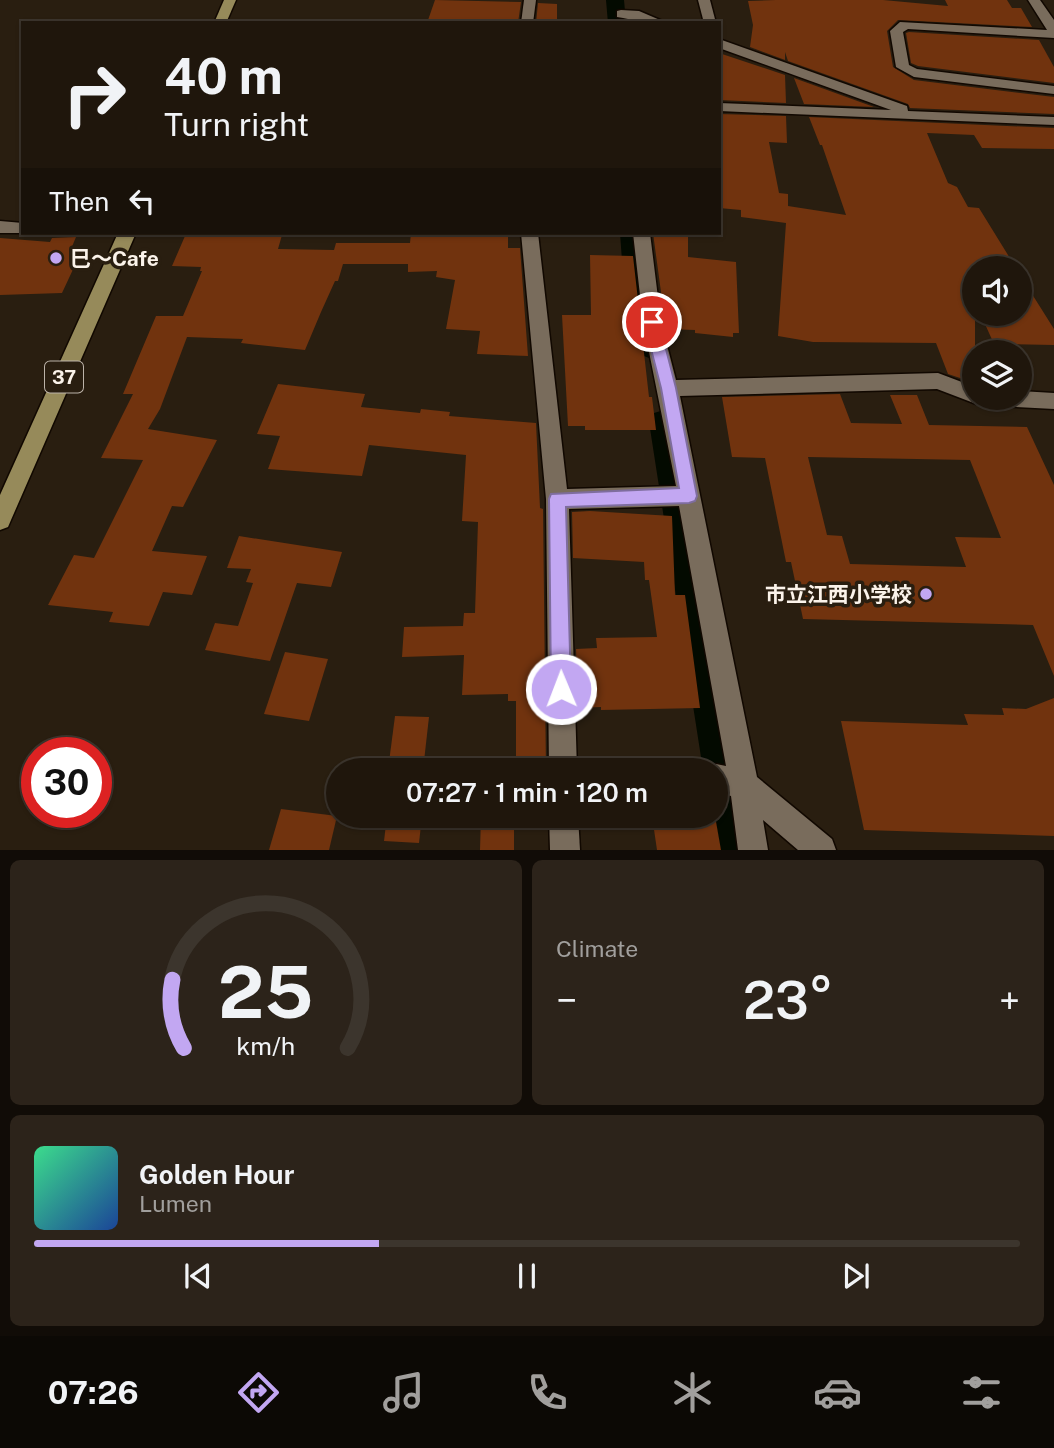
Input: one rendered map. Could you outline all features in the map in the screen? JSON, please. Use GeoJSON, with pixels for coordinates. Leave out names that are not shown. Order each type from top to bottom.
{"type":"FeatureCollection","features":[{"type":"Feature","properties":{"kind":"main road"},"geometry":{"type":"LineString","coordinates":[[221,21],[230,0]]}},
{"type":"Feature","properties":{"kind":"main road","name":"37"},"geometry":{"type":"LineString","coordinates":[[0,520],[126,235]]}},
{"type":"Feature","properties":{"kind":"street"},"geometry":{"type":"LineString","coordinates":[[527,21],[530,0]]}},
{"type":"Feature","properties":{"kind":"street"},"geometry":{"type":"LineString","coordinates":[[704,0],[709,21]]}},
{"type":"Feature","properties":{"kind":"street"},"geometry":{"type":"LineString","coordinates":[[1034,0],[1054,32]]}},
{"type":"Feature","properties":{"kind":"street"},"geometry":{"type":"LineString","coordinates":[[621,12],[655,21]]}},
{"type":"Feature","properties":{"kind":"street"},"geometry":{"type":"LineString","coordinates":[[1054,32],[905,25],[895,31],[903,67],[914,73],[1054,90]]}},
{"type":"Feature","properties":{"kind":"street"},"geometry":{"type":"LineString","coordinates":[[721,44],[916,115]]}},
{"type":"Feature","properties":{"kind":"street"},"geometry":{"type":"LineString","coordinates":[[721,107],[1054,121]]}},
{"type":"Feature","properties":{"kind":"street"},"geometry":{"type":"LineString","coordinates":[[0,227],[21,229]]}},
{"type":"Feature","properties":{"kind":"street"},"geometry":{"type":"LineString","coordinates":[[529,235],[557,499],[563,758]]}},
{"type":"Feature","properties":{"kind":"street"},"geometry":{"type":"LineString","coordinates":[[641,235],[652,322],[689,496],[744,785],[753,849]]}},
{"type":"Feature","properties":{"kind":"street"},"geometry":{"type":"LineString","coordinates":[[668,388],[938,381],[962,390]]}},
{"type":"Feature","properties":{"kind":"street"},"geometry":{"type":"LineString","coordinates":[[1032,400],[1054,401]]}},
{"type":"Feature","properties":{"kind":"street"},"geometry":{"type":"LineString","coordinates":[[557,499],[689,496]]}},
{"type":"Feature","properties":{"kind":"street"},"geometry":{"type":"LineString","coordinates":[[728,781],[744,785],[821,849]]}},
{"type":"Feature","properties":{"kind":"street"},"geometry":{"type":"LineString","coordinates":[[564,828],[565,849]]}},
{"type":"Feature","properties":{"kind":"building"},"geometry":{"type":"Polygon","coordinates":[[[435,0],[521,2],[518,21],[428,21],[435,0]]]}},
{"type":"Feature","properties":{"kind":"building"},"geometry":{"type":"Polygon","coordinates":[[[883,0],[948,6],[945,0],[1007,0],[1012,8],[1021,8],[1032,27],[898,20],[887,31],[893,67],[914,80],[1054,97],[1054,114],[910,108],[908,104],[788,61],[785,52],[785,60],[750,47],[753,25],[748,1],[883,0]]]}},
{"type":"Feature","properties":{"kind":"building"},"geometry":{"type":"Polygon","coordinates":[[[538,3],[557,4],[557,21],[536,21],[538,3]]]}},
{"type":"Feature","properties":{"kind":"building"},"geometry":{"type":"Polygon","coordinates":[[[906,33],[1039,40],[1054,67],[1054,83],[918,66],[911,63],[906,33]]]}},
{"type":"Feature","properties":{"kind":"building"},"geometry":{"type":"Polygon","coordinates":[[[721,54],[785,75],[786,103],[721,100],[721,54]]]}},
{"type":"Feature","properties":{"kind":"building"},"geometry":{"type":"Polygon","coordinates":[[[794,78],[874,107],[804,104],[794,78]]]}},
{"type":"Feature","properties":{"kind":"building"},"geometry":{"type":"Polygon","coordinates":[[[721,114],[786,116],[787,143],[769,142],[779,193],[788,194],[788,206],[846,215],[822,145],[809,117],[1054,128],[1054,149],[982,148],[974,135],[927,133],[948,183],[957,187],[968,207],[979,208],[1009,256],[962,256],[962,326],[975,326],[975,340],[962,340],[962,379],[948,374],[936,343],[813,342],[778,336],[786,223],[741,217],[741,210],[721,208],[721,114]]]}},
{"type":"Feature","properties":{"kind":"building"},"geometry":{"type":"Polygon","coordinates":[[[282,235],[278,249],[334,250],[336,243],[410,243],[411,235],[508,235],[508,248],[520,248],[528,356],[477,354],[480,331],[446,329],[455,280],[436,277],[437,271],[408,272],[408,264],[343,264],[338,281],[335,281],[305,350],[241,343],[243,339],[187,337],[160,409],[148,429],[217,440],[183,507],[172,506],[152,551],[207,556],[192,595],[163,592],[149,626],[109,622],[113,612],[48,605],[74,555],[94,558],[143,460],[101,458],[133,394],[123,394],[156,316],[183,316],[202,271],[201,267],[172,266],[185,236],[282,235]]]}},
{"type":"Feature","properties":{"kind":"building"},"geometry":{"type":"Polygon","coordinates":[[[653,235],[688,235],[688,257],[736,262],[739,333],[733,333],[733,337],[695,333],[695,330],[666,329],[653,235]]]}},
{"type":"Feature","properties":{"kind":"building"},"geometry":{"type":"Polygon","coordinates":[[[76,237],[71,249],[83,248],[62,293],[0,295],[0,238],[50,242],[52,238],[76,237]]]}},
{"type":"Feature","properties":{"kind":"building"},"geometry":{"type":"Polygon","coordinates":[[[590,255],[633,256],[649,397],[652,397],[656,430],[585,430],[585,426],[568,426],[562,315],[591,315],[590,255]]]}},
{"type":"Feature","properties":{"kind":"building"},"geometry":{"type":"Polygon","coordinates":[[[1032,294],[1054,329],[1054,345],[1032,345],[1032,340],[992,340],[986,326],[1032,326],[1032,294]]]}},
{"type":"Feature","properties":{"kind":"building"},"geometry":{"type":"Polygon","coordinates":[[[278,384],[365,394],[361,407],[420,413],[421,409],[450,412],[449,416],[536,423],[540,508],[543,509],[546,758],[516,758],[516,701],[508,701],[508,694],[462,695],[464,655],[402,657],[404,627],[463,626],[464,613],[475,613],[478,522],[462,521],[466,455],[369,445],[362,476],[268,469],[280,436],[257,434],[278,384]]]}},
{"type":"Feature","properties":{"kind":"building"},"geometry":{"type":"Polygon","coordinates":[[[840,394],[851,423],[902,424],[890,395],[917,395],[929,425],[1027,427],[1054,485],[1054,676],[1033,625],[803,619],[791,562],[786,562],[765,458],[732,457],[722,397],[840,394]],[[808,457],[827,535],[842,536],[850,564],[966,567],[955,537],[1001,538],[970,460],[808,457]]]}},
{"type":"Feature","properties":{"kind":"building"},"geometry":{"type":"Polygon","coordinates":[[[572,512],[672,516],[675,595],[685,595],[700,708],[578,708],[576,649],[597,648],[596,638],[657,637],[644,562],[573,558],[572,512]]]}},
{"type":"Feature","properties":{"kind":"building"},"geometry":{"type":"Polygon","coordinates":[[[239,536],[342,552],[331,587],[297,583],[270,661],[205,650],[215,623],[238,626],[253,583],[246,582],[251,569],[227,568],[239,536]]]}},
{"type":"Feature","properties":{"kind":"building"},"geometry":{"type":"Polygon","coordinates":[[[285,652],[328,659],[309,721],[264,714],[285,652]]]}},
{"type":"Feature","properties":{"kind":"building"},"geometry":{"type":"Polygon","coordinates":[[[1054,698],[1054,836],[864,830],[841,721],[968,725],[964,714],[1004,715],[1002,708],[1026,709],[1054,698]]]}},
{"type":"Feature","properties":{"kind":"building"},"geometry":{"type":"Polygon","coordinates":[[[395,716],[429,717],[424,758],[390,758],[395,716]]]}},
{"type":"Feature","properties":{"kind":"building"},"geometry":{"type":"Polygon","coordinates":[[[281,809],[326,815],[326,828],[334,828],[329,850],[269,850],[281,809]]]}},
{"type":"Feature","properties":{"kind":"building"},"geometry":{"type":"Polygon","coordinates":[[[386,828],[421,828],[419,843],[384,841],[386,828]]]}},
{"type":"Feature","properties":{"kind":"building"},"geometry":{"type":"Polygon","coordinates":[[[481,828],[514,828],[514,850],[480,850],[481,828]]]}},
{"type":"Feature","properties":{"kind":"building"},"geometry":{"type":"Polygon","coordinates":[[[654,828],[717,828],[721,850],[657,850],[654,828]]]}},
{"type":"Feature","properties":{"kind":"waterway"},"geometry":{"type":"LineString","coordinates":[[615,0],[617,21]]}},
{"type":"Feature","properties":{"kind":"waterway"},"geometry":{"type":"LineString","coordinates":[[632,235],[637,288],[649,347]]}},
{"type":"Feature","properties":{"kind":"waterway"},"geometry":{"type":"LineString","coordinates":[[664,422],[722,762],[733,850]]}},
{"type":"Feature","properties":{"kind":"place","name":"巳～Cafe"},"geometry":{"type":"Point","coordinates":[56,258]}},
{"type":"Feature","properties":{"kind":"place","name":"市立江西小学校"},"geometry":{"type":"Point","coordinates":[926,594]}},
{"type":"Feature","properties":{"kind":"route"},"geometry":{"type":"LineString","coordinates":[[561,689],[557,499],[689,496],[652,322]]}}]}
